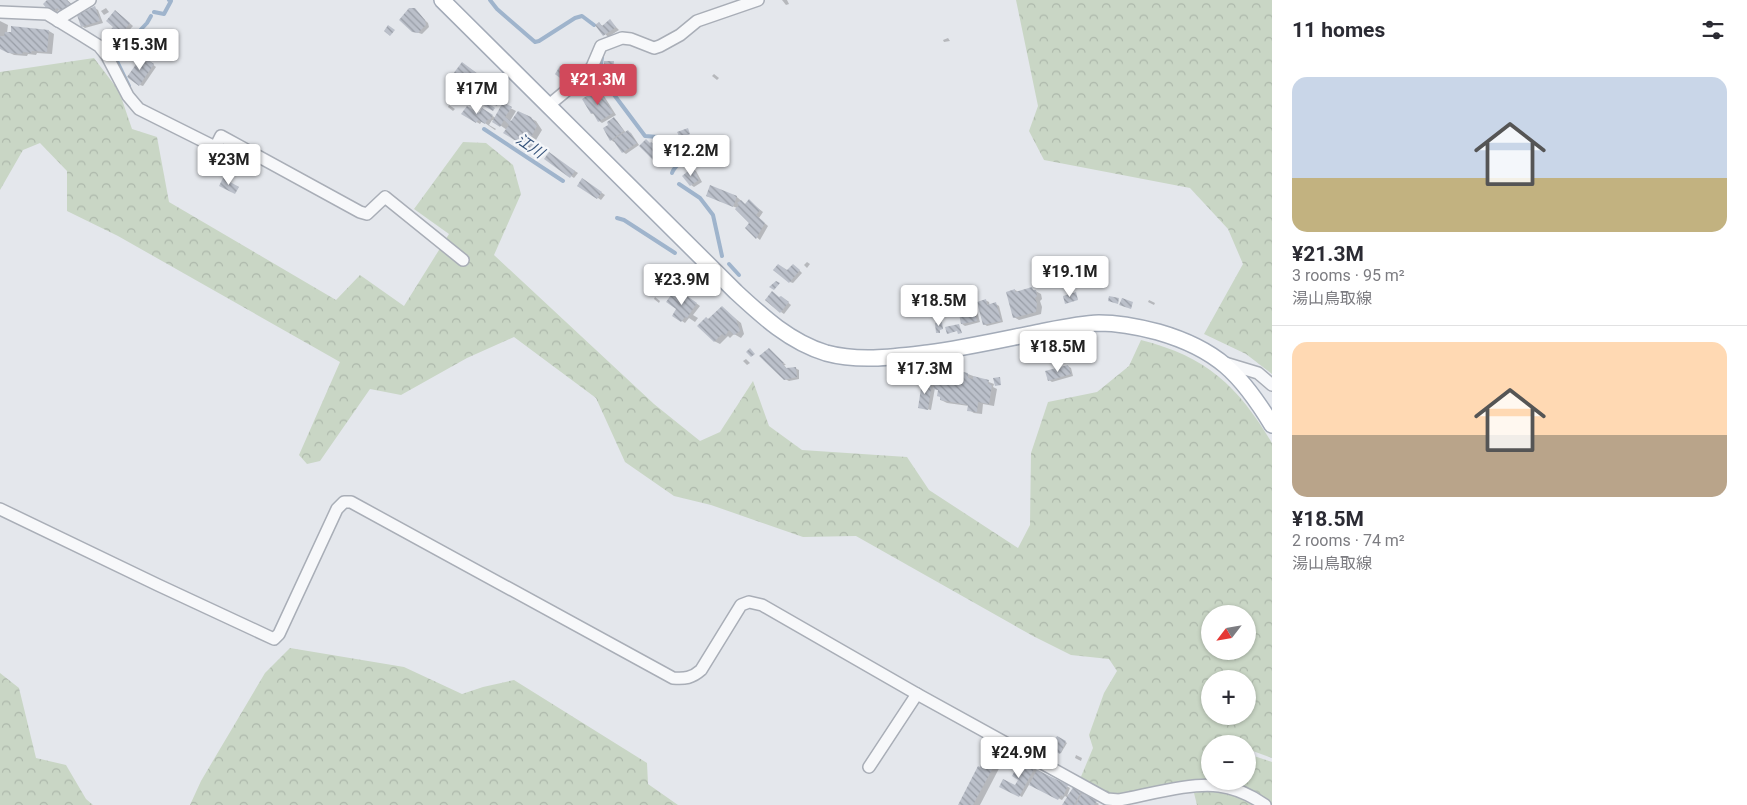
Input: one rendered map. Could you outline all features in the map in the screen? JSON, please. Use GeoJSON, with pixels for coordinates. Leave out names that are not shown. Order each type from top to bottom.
{"type":"FeatureCollection","features":[{"type":"Feature","properties":{"kind":"main road"},"geometry":{"type":"LineString","coordinates":[[442,0],[550,105],[717,274],[758,312],[787,335],[814,348],[848,357],[888,357],[950,350],[1078,325],[1115,324],[1147,329],[1184,340],[1210,353],[1243,384],[1272,425]]}},
{"type":"Feature","properties":{"kind":"street"},"geometry":{"type":"LineString","coordinates":[[58,21],[62,16],[90,0]]}},
{"type":"Feature","properties":{"kind":"street"},"geometry":{"type":"LineString","coordinates":[[550,105],[569,90],[592,67],[602,46],[622,38],[631,39],[654,48],[680,35],[697,21],[758,0]]}},
{"type":"Feature","properties":{"kind":"street"},"geometry":{"type":"LineString","coordinates":[[0,12],[47,14],[99,46],[128,96],[139,109],[213,146],[217,144],[220,136],[360,212],[367,214],[384,196],[463,260]]}},
{"type":"Feature","properties":{"kind":"street"},"geometry":{"type":"LineString","coordinates":[[1221,362],[1258,373],[1272,385]]}},
{"type":"Feature","properties":{"kind":"street"},"geometry":{"type":"LineString","coordinates":[[0,509],[274,639],[279,634],[337,510],[344,502],[351,502],[673,678],[684,679],[694,676],[701,670],[741,605],[749,602],[762,605],[917,694],[1107,799],[1119,800],[1190,787],[1216,785],[1240,791],[1266,805]]}},
{"type":"Feature","properties":{"kind":"street"},"geometry":{"type":"LineString","coordinates":[[869,767],[917,694]]}},
{"type":"Feature","properties":{"kind":"green space"},"geometry":{"type":"Polygon","coordinates":[[[1016,0],[1272,0],[1272,374],[1246,354],[1204,334],[1243,264],[1228,229],[1190,188],[1044,160],[1029,131],[1038,106],[1016,0]]]}},
{"type":"Feature","properties":{"kind":"green space"},"geometry":{"type":"Polygon","coordinates":[[[94,58],[119,91],[132,129],[157,137],[169,202],[336,300],[360,275],[404,306],[449,234],[414,209],[463,142],[486,143],[513,165],[521,194],[494,255],[654,404],[700,441],[720,432],[753,381],[769,426],[802,450],[907,457],[929,490],[1018,548],[1030,525],[1031,453],[1048,402],[1097,392],[1129,366],[1141,340],[1184,355],[1218,376],[1233,389],[1272,443],[1272,758],[1256,752],[1256,735],[1201,735],[1201,790],[1214,790],[1121,797],[1108,794],[1080,779],[1093,748],[1089,735],[1104,693],[1117,671],[1109,659],[1071,655],[1033,636],[856,536],[803,537],[711,505],[674,496],[625,462],[596,398],[514,337],[467,358],[401,395],[370,389],[320,461],[307,464],[299,455],[340,362],[118,236],[67,211],[67,171],[40,143],[23,150],[0,190],[0,72],[94,58]]]}},
{"type":"Feature","properties":{"kind":"green space"},"geometry":{"type":"Polygon","coordinates":[[[290,648],[404,667],[462,694],[514,680],[647,763],[648,784],[678,805],[190,805],[201,781],[265,673],[290,648]]]}},
{"type":"Feature","properties":{"kind":"green space"},"geometry":{"type":"Polygon","coordinates":[[[0,673],[19,688],[36,758],[66,765],[86,799],[93,805],[0,805],[0,673]]]}},
{"type":"Feature","properties":{"kind":"green space"},"geometry":{"type":"Polygon","coordinates":[[[1256,757],[1272,762],[1272,805],[1245,790],[1256,790],[1256,757]]]}},
{"type":"Feature","properties":{"kind":"green space"},"geometry":{"type":"Polygon","coordinates":[[[1224,790],[1258,805],[1197,805],[1194,793],[1224,790]]]}},
{"type":"Feature","properties":{"kind":"building"},"geometry":{"type":"Polygon","coordinates":[[[47,0],[67,0],[72,5],[63,14],[57,8],[51,13],[43,4],[47,0]]]}},
{"type":"Feature","properties":{"kind":"building"},"geometry":{"type":"Polygon","coordinates":[[[95,6],[100,21],[81,27],[77,15],[95,6]]]}},
{"type":"Feature","properties":{"kind":"building"},"geometry":{"type":"Polygon","coordinates":[[[409,8],[415,8],[425,20],[426,25],[418,33],[412,32],[399,20],[409,8]]]}},
{"type":"Feature","properties":{"kind":"building"},"geometry":{"type":"Polygon","coordinates":[[[115,10],[130,23],[117,39],[109,32],[113,27],[106,21],[115,10]]]}},
{"type":"Feature","properties":{"kind":"building"},"geometry":{"type":"Polygon","coordinates":[[[610,19],[616,27],[603,36],[595,25],[599,22],[602,26],[610,19]]]}},
{"type":"Feature","properties":{"kind":"building"},"geometry":{"type":"Polygon","coordinates":[[[388,25],[395,30],[390,36],[384,31],[388,25]]]}},
{"type":"Feature","properties":{"kind":"building"},"geometry":{"type":"Polygon","coordinates":[[[11,26],[49,30],[47,52],[32,51],[31,53],[23,52],[22,54],[8,53],[0,49],[0,36],[4,36],[5,32],[11,32],[11,26]]]}},
{"type":"Feature","properties":{"kind":"building"},"geometry":{"type":"Polygon","coordinates":[[[108,35],[116,41],[110,49],[102,43],[108,35]]]}},
{"type":"Feature","properties":{"kind":"building"},"geometry":{"type":"Polygon","coordinates":[[[142,56],[154,64],[139,86],[127,77],[142,56]]]}},
{"type":"Feature","properties":{"kind":"building"},"geometry":{"type":"Polygon","coordinates":[[[604,61],[614,61],[613,72],[604,72],[604,61]]]}},
{"type":"Feature","properties":{"kind":"building"},"geometry":{"type":"Polygon","coordinates":[[[462,62],[482,77],[480,80],[482,81],[464,101],[452,92],[456,87],[459,90],[461,86],[450,78],[462,62]]]}},
{"type":"Feature","properties":{"kind":"building"},"geometry":{"type":"Polygon","coordinates":[[[560,66],[574,77],[569,85],[555,74],[560,66]]]}},
{"type":"Feature","properties":{"kind":"building"},"geometry":{"type":"Polygon","coordinates":[[[593,92],[595,96],[601,93],[613,113],[598,122],[582,99],[593,92]]]}},
{"type":"Feature","properties":{"kind":"building"},"geometry":{"type":"Polygon","coordinates":[[[490,96],[499,102],[497,106],[487,100],[490,96]]]}},
{"type":"Feature","properties":{"kind":"building"},"geometry":{"type":"Polygon","coordinates":[[[486,102],[495,108],[493,111],[484,106],[486,102]]]}},
{"type":"Feature","properties":{"kind":"building"},"geometry":{"type":"Polygon","coordinates":[[[503,102],[512,107],[505,117],[511,121],[518,111],[531,117],[537,126],[529,141],[536,144],[532,151],[503,133],[509,125],[504,120],[500,127],[492,122],[503,102]]]}},
{"type":"Feature","properties":{"kind":"building"},"geometry":{"type":"Polygon","coordinates":[[[467,106],[479,113],[482,108],[493,115],[485,124],[478,120],[476,123],[461,114],[467,106]]]}},
{"type":"Feature","properties":{"kind":"building"},"geometry":{"type":"Polygon","coordinates":[[[614,117],[624,131],[610,141],[603,128],[614,117]]]}},
{"type":"Feature","properties":{"kind":"building"},"geometry":{"type":"Polygon","coordinates":[[[688,128],[690,134],[680,138],[677,132],[688,128]]]}},
{"type":"Feature","properties":{"kind":"building"},"geometry":{"type":"Polygon","coordinates":[[[628,130],[637,143],[622,153],[613,140],[628,130]]]}},
{"type":"Feature","properties":{"kind":"building"},"geometry":{"type":"Polygon","coordinates":[[[646,139],[664,154],[656,163],[639,146],[646,139]]]}},
{"type":"Feature","properties":{"kind":"building"},"geometry":{"type":"Polygon","coordinates":[[[549,152],[575,171],[570,178],[544,159],[549,152]]]}},
{"type":"Feature","properties":{"kind":"building"},"geometry":{"type":"Polygon","coordinates":[[[693,167],[699,180],[690,186],[682,176],[693,167]]]}},
{"type":"Feature","properties":{"kind":"building"},"geometry":{"type":"Polygon","coordinates":[[[223,178],[239,187],[235,194],[219,186],[223,178]]]}},
{"type":"Feature","properties":{"kind":"building"},"geometry":{"type":"Polygon","coordinates":[[[582,178],[602,192],[597,199],[577,186],[582,178]]]}},
{"type":"Feature","properties":{"kind":"building"},"geometry":{"type":"Polygon","coordinates":[[[710,185],[737,196],[733,207],[706,196],[710,185]]]}},
{"type":"Feature","properties":{"kind":"building"},"geometry":{"type":"Polygon","coordinates":[[[749,199],[760,210],[756,215],[765,223],[756,239],[745,228],[749,223],[735,209],[739,205],[737,203],[741,200],[745,204],[749,199]]]}},
{"type":"Feature","properties":{"kind":"building"},"geometry":{"type":"Polygon","coordinates":[[[778,264],[787,270],[793,264],[800,270],[789,283],[773,270],[778,264]]]}},
{"type":"Feature","properties":{"kind":"building"},"geometry":{"type":"Polygon","coordinates":[[[776,281],[780,283],[774,290],[769,287],[776,281]]]}},
{"type":"Feature","properties":{"kind":"building"},"geometry":{"type":"Polygon","coordinates":[[[1032,287],[1033,290],[1036,290],[1037,296],[1035,298],[1037,303],[1036,312],[1013,318],[1006,292],[1015,289],[1015,292],[1032,287]]]}},
{"type":"Feature","properties":{"kind":"building"},"geometry":{"type":"Polygon","coordinates":[[[680,291],[697,303],[687,318],[685,317],[681,322],[672,316],[676,309],[666,302],[671,295],[676,297],[680,291]]]}},
{"type":"Feature","properties":{"kind":"building"},"geometry":{"type":"Polygon","coordinates":[[[772,291],[789,302],[780,313],[765,300],[772,291]]]}},
{"type":"Feature","properties":{"kind":"building"},"geometry":{"type":"Polygon","coordinates":[[[1076,292],[1078,300],[1065,304],[1063,296],[1076,292]]]}},
{"type":"Feature","properties":{"kind":"building"},"geometry":{"type":"Polygon","coordinates":[[[1109,296],[1119,298],[1118,304],[1108,301],[1109,296]]]}},
{"type":"Feature","properties":{"kind":"building"},"geometry":{"type":"Polygon","coordinates":[[[1122,298],[1133,302],[1131,309],[1119,305],[1122,298]]]}},
{"type":"Feature","properties":{"kind":"building"},"geometry":{"type":"Polygon","coordinates":[[[986,299],[987,305],[996,302],[1001,321],[983,325],[977,302],[986,299]]]}},
{"type":"Feature","properties":{"kind":"building"},"geometry":{"type":"Polygon","coordinates":[[[722,306],[736,319],[740,331],[734,335],[729,330],[725,336],[722,334],[714,342],[697,326],[722,306]]]}},
{"type":"Feature","properties":{"kind":"building"},"geometry":{"type":"Polygon","coordinates":[[[974,308],[977,321],[961,324],[959,314],[967,313],[966,310],[974,308]]]}},
{"type":"Feature","properties":{"kind":"building"},"geometry":{"type":"Polygon","coordinates":[[[942,322],[943,329],[940,330],[940,333],[936,333],[935,323],[942,322]]]}},
{"type":"Feature","properties":{"kind":"building"},"geometry":{"type":"Polygon","coordinates":[[[959,324],[962,333],[958,334],[957,331],[947,334],[945,327],[959,324]]]}},
{"type":"Feature","properties":{"kind":"building"},"geometry":{"type":"Polygon","coordinates":[[[750,348],[755,354],[751,357],[746,352],[750,348]]]}},
{"type":"Feature","properties":{"kind":"building"},"geometry":{"type":"Polygon","coordinates":[[[769,348],[784,363],[782,363],[786,368],[796,367],[797,377],[784,380],[759,356],[769,348]]]}},
{"type":"Feature","properties":{"kind":"building"},"geometry":{"type":"Polygon","coordinates":[[[1068,365],[1071,374],[1048,381],[1045,371],[1068,365]]]}},
{"type":"Feature","properties":{"kind":"building"},"geometry":{"type":"Polygon","coordinates":[[[949,369],[968,373],[968,378],[973,379],[973,376],[989,380],[988,384],[992,385],[989,404],[978,402],[977,412],[967,411],[968,405],[940,400],[940,397],[937,396],[938,390],[933,389],[936,373],[949,369]]]}},
{"type":"Feature","properties":{"kind":"building"},"geometry":{"type":"Polygon","coordinates":[[[1000,377],[1001,385],[995,386],[993,378],[1000,377]]]}},
{"type":"Feature","properties":{"kind":"building"},"geometry":{"type":"Polygon","coordinates":[[[925,379],[932,381],[928,410],[918,408],[921,388],[925,379]]]}},
{"type":"Feature","properties":{"kind":"building"},"geometry":{"type":"Polygon","coordinates":[[[1057,736],[1066,741],[1060,754],[1050,749],[1057,736]]]}},
{"type":"Feature","properties":{"kind":"building"},"geometry":{"type":"Polygon","coordinates":[[[992,746],[1002,751],[973,805],[958,805],[978,766],[980,767],[992,746]]]}},
{"type":"Feature","properties":{"kind":"building"},"geometry":{"type":"Polygon","coordinates":[[[1021,759],[1035,767],[1019,797],[999,787],[1003,779],[1015,785],[1018,780],[1012,776],[1021,759]]]}},
{"type":"Feature","properties":{"kind":"building"},"geometry":{"type":"Polygon","coordinates":[[[1037,770],[1068,785],[1063,797],[1061,795],[1058,800],[1029,785],[1037,770]]]}},
{"type":"Feature","properties":{"kind":"building"},"geometry":{"type":"Polygon","coordinates":[[[1074,786],[1081,790],[1081,792],[1074,805],[1062,805],[1074,786]]]}},
{"type":"Feature","properties":{"kind":"building"},"geometry":{"type":"Polygon","coordinates":[[[1082,793],[1097,801],[1094,805],[1076,805],[1082,793]]]}},
{"type":"Feature","properties":{"kind":"waterway"},"geometry":{"type":"LineString","coordinates":[[154,12],[164,14],[171,1],[169,0]]}},
{"type":"Feature","properties":{"kind":"waterway"},"geometry":{"type":"LineString","coordinates":[[490,0],[497,9],[535,42],[575,18],[582,16],[594,25]]}},
{"type":"Feature","properties":{"kind":"waterway"},"geometry":{"type":"LineString","coordinates":[[129,86],[115,57],[147,23],[151,16]]}},
{"type":"Feature","properties":{"kind":"waterway"},"geometry":{"type":"LineString","coordinates":[[602,57],[600,72],[603,80],[645,136],[672,138],[675,141],[684,156],[672,173]]}},
{"type":"Feature","properties":{"kind":"waterway","name":"江川"},"geometry":{"type":"LineString","coordinates":[[484,129],[563,181]]}},
{"type":"Feature","properties":{"kind":"waterway"},"geometry":{"type":"LineString","coordinates":[[679,184],[700,198],[713,215],[722,256]]}},
{"type":"Feature","properties":{"kind":"waterway","name":"江川"},"geometry":{"type":"LineString","coordinates":[[617,218],[624,220],[675,253]]}},
{"type":"Feature","properties":{"kind":"waterway"},"geometry":{"type":"LineString","coordinates":[[729,264],[739,275]]}}]}
